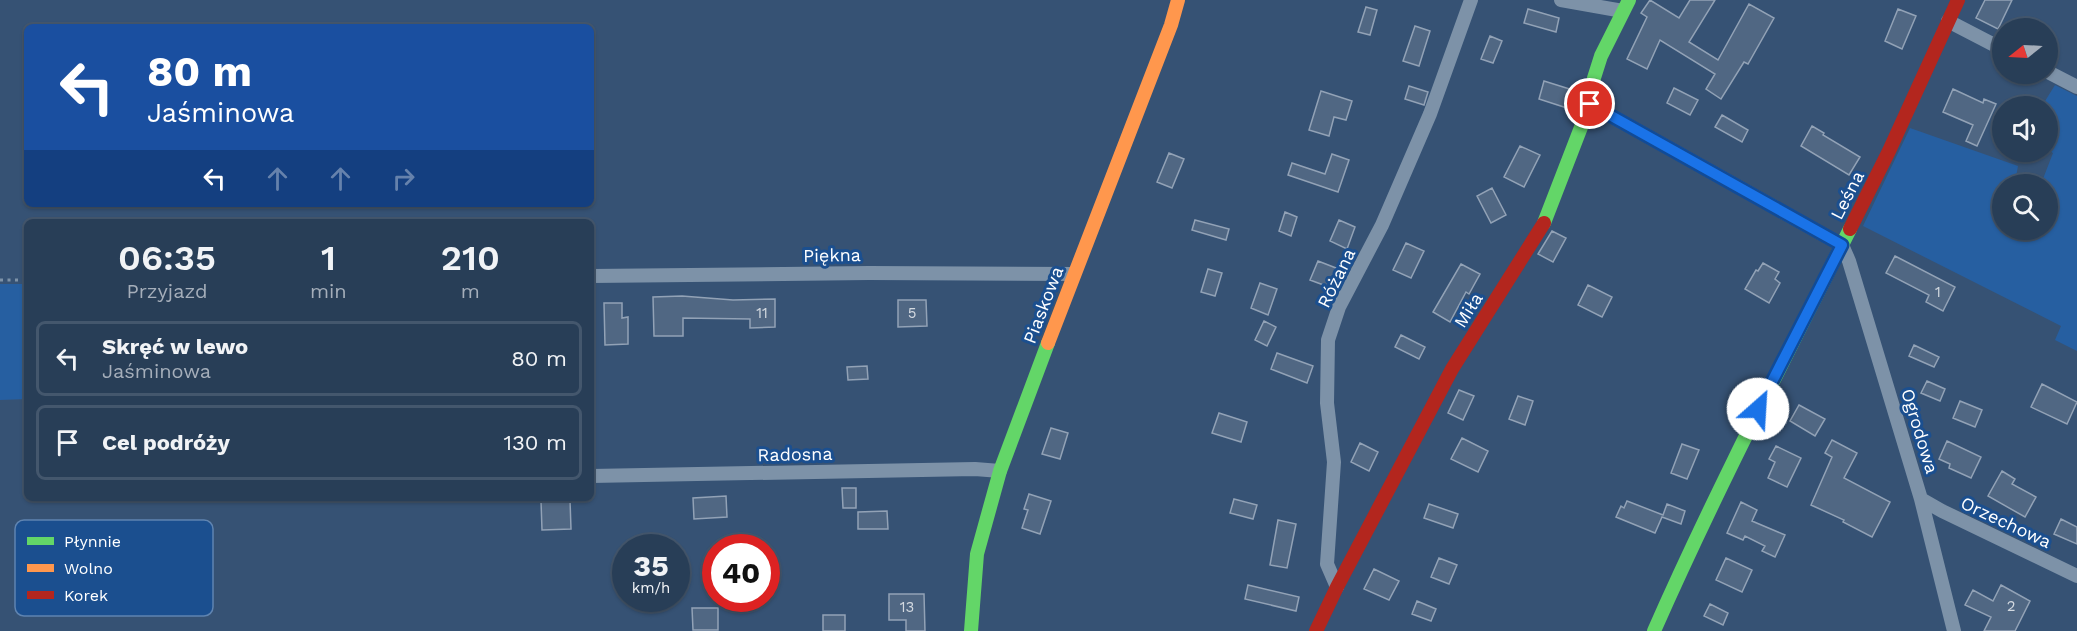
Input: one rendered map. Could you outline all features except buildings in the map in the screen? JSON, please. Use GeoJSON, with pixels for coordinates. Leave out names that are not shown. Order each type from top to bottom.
{"type":"FeatureCollection","features":[{"type":"Feature","properties":{"kind":"street","name":"Piaskowa"},"geometry":{"type":"LineString","coordinates":[[971,631],[977,554],[1000,471],[1179,0]]}},
{"type":"Feature","properties":{"kind":"street","name":"Różana"},"geometry":{"type":"LineString","coordinates":[[1337,588],[1328,564],[1334,462],[1327,403],[1328,340],[1340,307],[1382,225],[1430,114],[1471,0]]}},
{"type":"Feature","properties":{"kind":"street"},"geometry":{"type":"LineString","coordinates":[[1561,0],[1626,5]]}},
{"type":"Feature","properties":{"kind":"street","name":"Leśna"},"geometry":{"type":"LineString","coordinates":[[1654,631],[1687,556],[1743,441],[1889,151],[1958,0]]}},
{"type":"Feature","properties":{"kind":"street","name":"Miła"},"geometry":{"type":"LineString","coordinates":[[1316,631],[1452,369],[1542,227],[1590,104],[1594,78],[1601,56],[1626,5]]}},
{"type":"Feature","properties":{"kind":"street"},"geometry":{"type":"LineString","coordinates":[[1948,21],[1992,44]]}},
{"type":"Feature","properties":{"kind":"street"},"geometry":{"type":"LineString","coordinates":[[2058,77],[2077,87]]}},
{"type":"Feature","properties":{"kind":"street"},"geometry":{"type":"LineString","coordinates":[[1590,104],[1842,245]]}},
{"type":"Feature","properties":{"kind":"street","name":"Ogrodowa"},"geometry":{"type":"LineString","coordinates":[[1842,245],[1853,272],[1921,499],[1954,631]]}},
{"type":"Feature","properties":{"kind":"street","name":"Piękna"},"geometry":{"type":"LineString","coordinates":[[594,276],[1074,274]]}},
{"type":"Feature","properties":{"kind":"street","name":"Radosna"},"geometry":{"type":"LineString","coordinates":[[594,476],[975,469],[1000,471]]}},
{"type":"Feature","properties":{"kind":"street","name":"Orzechowa"},"geometry":{"type":"LineString","coordinates":[[1921,499],[2077,576]]}},
{"type":"Feature","properties":{"kind":"path"},"geometry":{"type":"LineString","coordinates":[[0,280],[24,280]]}},
{"type":"Feature","properties":{"kind":"shaded area"},"geometry":{"type":"Polygon","coordinates":[[[2055,85],[2077,96],[2077,351],[2055,340],[2061,326],[1863,226],[1910,128],[1992,157],[1992,162],[2007,162],[2018,166],[2017,174],[1992,174],[1992,240],[2058,240],[2058,174],[2045,174],[2050,162],[2058,162],[2058,96],[2048,96],[2055,85]]]}},
{"type":"Feature","properties":{"kind":"shaded area"},"geometry":{"type":"Polygon","coordinates":[[[0,284],[24,284],[24,399],[0,400],[0,284]]]}},
{"type":"Feature","properties":{"kind":"traffic: fast"},"geometry":{"type":"LineString","coordinates":[[1544,223],[1590,104],[1594,78],[1601,56],[1629,0]]}},
{"type":"Feature","properties":{"kind":"traffic: fast"},"geometry":{"type":"LineString","coordinates":[[1654,631],[1725,479],[1850,229]]}},
{"type":"Feature","properties":{"kind":"traffic: fast"},"geometry":{"type":"LineString","coordinates":[[971,631],[977,554],[1000,471],[1048,343]]}},
{"type":"Feature","properties":{"kind":"traffic: slow"},"geometry":{"type":"LineString","coordinates":[[1048,343],[1171,25],[1178,0]]}},
{"type":"Feature","properties":{"kind":"traffic: jam"},"geometry":{"type":"LineString","coordinates":[[1850,229],[1889,151],[1958,0]]}},
{"type":"Feature","properties":{"kind":"traffic: jam"},"geometry":{"type":"LineString","coordinates":[[1316,631],[1452,369],[1544,223]]}},
{"type":"Feature","properties":{"kind":"route"},"geometry":{"type":"LineString","coordinates":[[1590,104],[1842,245],[1758,409]]}}]}
